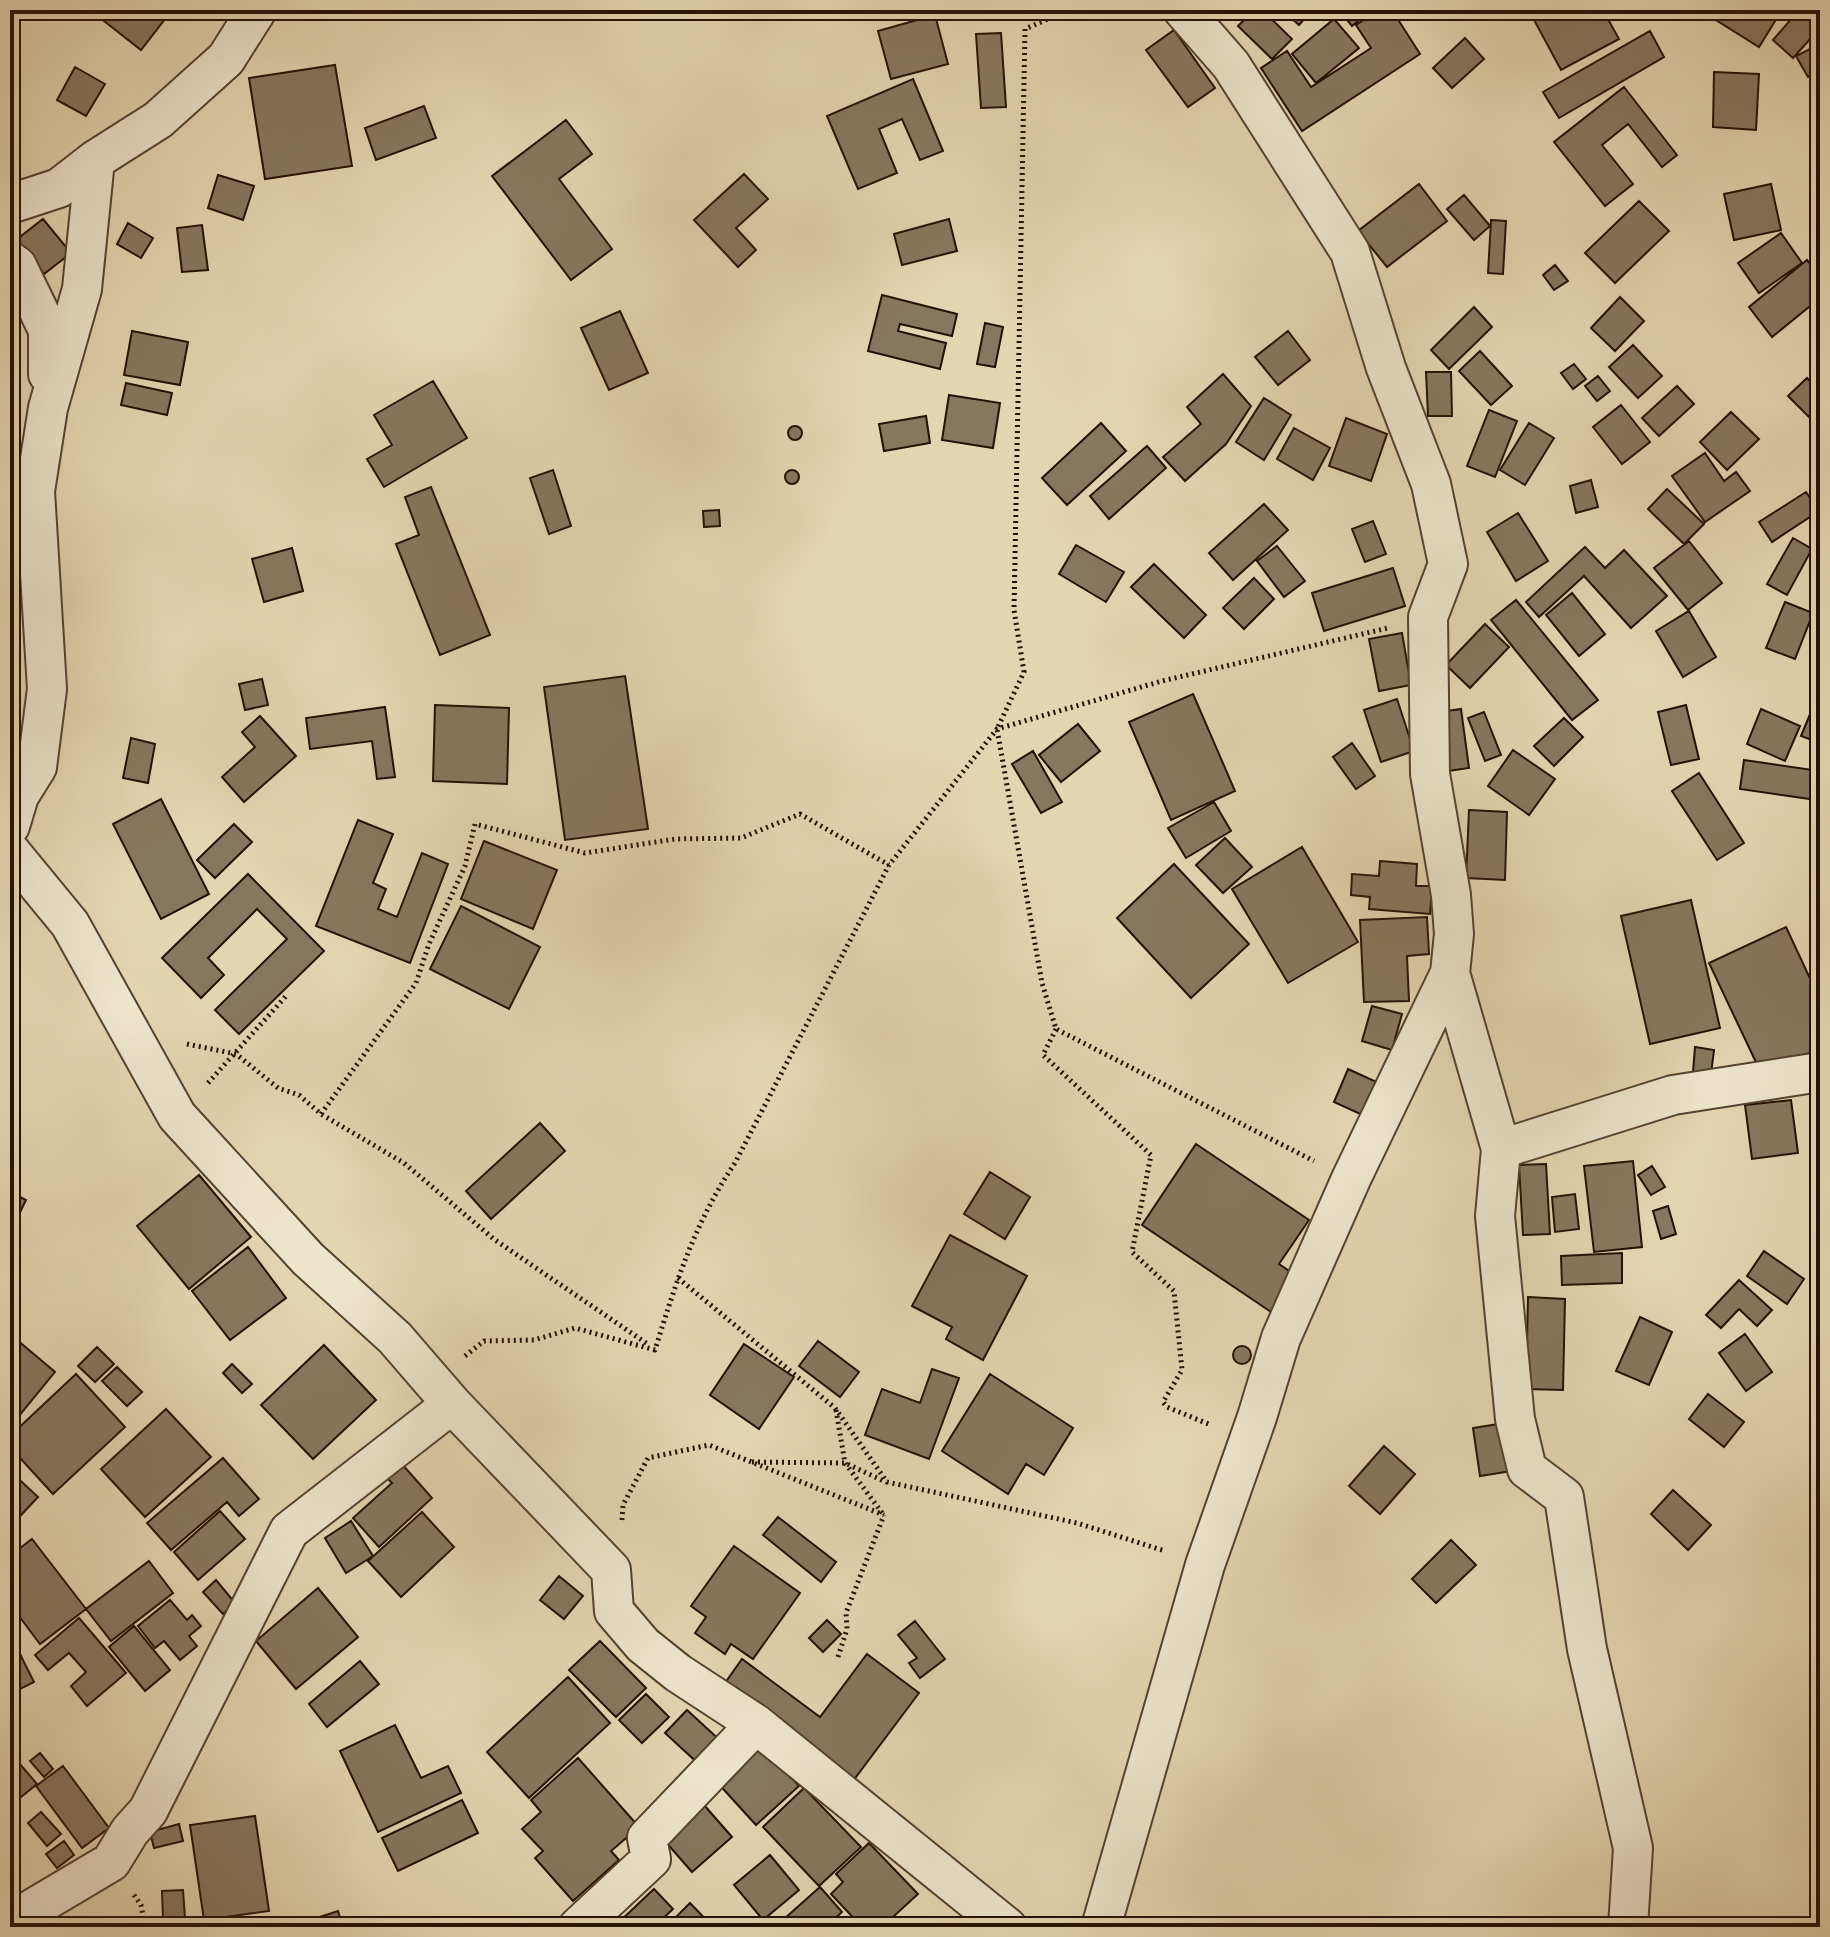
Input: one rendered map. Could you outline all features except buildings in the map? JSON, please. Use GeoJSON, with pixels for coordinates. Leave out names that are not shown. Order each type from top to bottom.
{"type":"FeatureCollection","features":[{"type":"Feature","properties":{"kind":"street"},"geometry":{"type":"LineString","coordinates":[[10,204],[59,188],[95,160],[158,120],[226,59],[257,10]]}},
{"type":"Feature","properties":{"kind":"street"},"geometry":{"type":"LineString","coordinates":[[1101,1927],[1205,1565],[1281,1338],[1351,1179],[1450,973],[1454,934],[1451,895],[1430,774],[1428,617],[1448,564],[1431,484],[1386,368],[1350,252],[1231,65],[1183,10]]}},
{"type":"Feature","properties":{"kind":"street"},"geometry":{"type":"LineString","coordinates":[[10,826],[19,796],[37,767],[47,689],[35,491],[48,408],[82,289],[95,160]]}},
{"type":"Feature","properties":{"kind":"street"},"geometry":{"type":"LineString","coordinates":[[10,261],[17,266],[48,330],[48,408]]}},
{"type":"Feature","properties":{"kind":"street"},"geometry":{"type":"LineString","coordinates":[[10,851],[70,924],[127,1032],[177,1116],[308,1259],[395,1338],[442,1393],[611,1570],[614,1611],[643,1645],[678,1673],[756,1724],[1007,1927]]}},
{"type":"Feature","properties":{"kind":"street"},"geometry":{"type":"LineString","coordinates":[[1450,973],[1501,1149],[1495,1216],[1515,1419],[1527,1469],[1564,1497],[1587,1649],[1633,1848],[1628,1927]]}},
{"type":"Feature","properties":{"kind":"street"},"geometry":{"type":"LineString","coordinates":[[1501,1149],[1673,1095],[1820,1072]]}},
{"type":"Feature","properties":{"kind":"street"},"geometry":{"type":"LineString","coordinates":[[10,1922],[111,1862],[130,1831],[148,1811],[289,1531],[442,1393]]}},
{"type":"Feature","properties":{"kind":"street"},"geometry":{"type":"LineString","coordinates":[[578,1927],[651,1859],[647,1838],[756,1724]]}},
{"type":"Feature","properties":{"kind":"path"},"geometry":{"type":"LineString","coordinates":[[655,1350],[677,1277],[708,1204],[742,1150],[889,865],[997,729],[1024,672],[1014,610],[1025,29],[1069,10]]}},
{"type":"Feature","properties":{"kind":"path"},"geometry":{"type":"LineString","coordinates":[[997,729],[1162,681],[1428,617]]}},
{"type":"Feature","properties":{"kind":"path"},"geometry":{"type":"LineString","coordinates":[[997,729],[1042,983],[1056,1029],[1043,1055],[1151,1155],[1132,1252],[1174,1291],[1182,1370],[1163,1402],[1167,1407],[1222,1429]]}},
{"type":"Feature","properties":{"kind":"path"},"geometry":{"type":"LineString","coordinates":[[321,1114],[416,983],[429,944],[465,866],[475,824],[585,853],[675,839],[741,838],[800,814],[889,865]]}},
{"type":"Feature","properties":{"kind":"path"},"geometry":{"type":"LineString","coordinates":[[177,1116],[287,995]]}},
{"type":"Feature","properties":{"kind":"path"},"geometry":{"type":"LineString","coordinates":[[1056,1029],[1351,1179]]}},
{"type":"Feature","properties":{"kind":"path"},"geometry":{"type":"LineString","coordinates":[[127,1032],[236,1054],[278,1088],[299,1095],[321,1114],[404,1163],[495,1240],[655,1350]]}},
{"type":"Feature","properties":{"kind":"path"},"geometry":{"type":"LineString","coordinates":[[677,1277],[835,1408],[887,1482]]}},
{"type":"Feature","properties":{"kind":"path"},"geometry":{"type":"LineString","coordinates":[[442,1393],[484,1341],[534,1340],[575,1328],[655,1350]]}},
{"type":"Feature","properties":{"kind":"path"},"geometry":{"type":"LineString","coordinates":[[835,1408],[845,1463],[884,1515]]}},
{"type":"Feature","properties":{"kind":"path"},"geometry":{"type":"LineString","coordinates":[[621,1535],[623,1505],[648,1458],[709,1445],[884,1515]]}},
{"type":"Feature","properties":{"kind":"path"},"geometry":{"type":"LineString","coordinates":[[748,1462],[845,1463],[887,1482],[1077,1523],[1171,1552]]}},
{"type":"Feature","properties":{"kind":"path"},"geometry":{"type":"LineString","coordinates":[[838,1657],[847,1629],[846,1613],[884,1515]]}}]}
